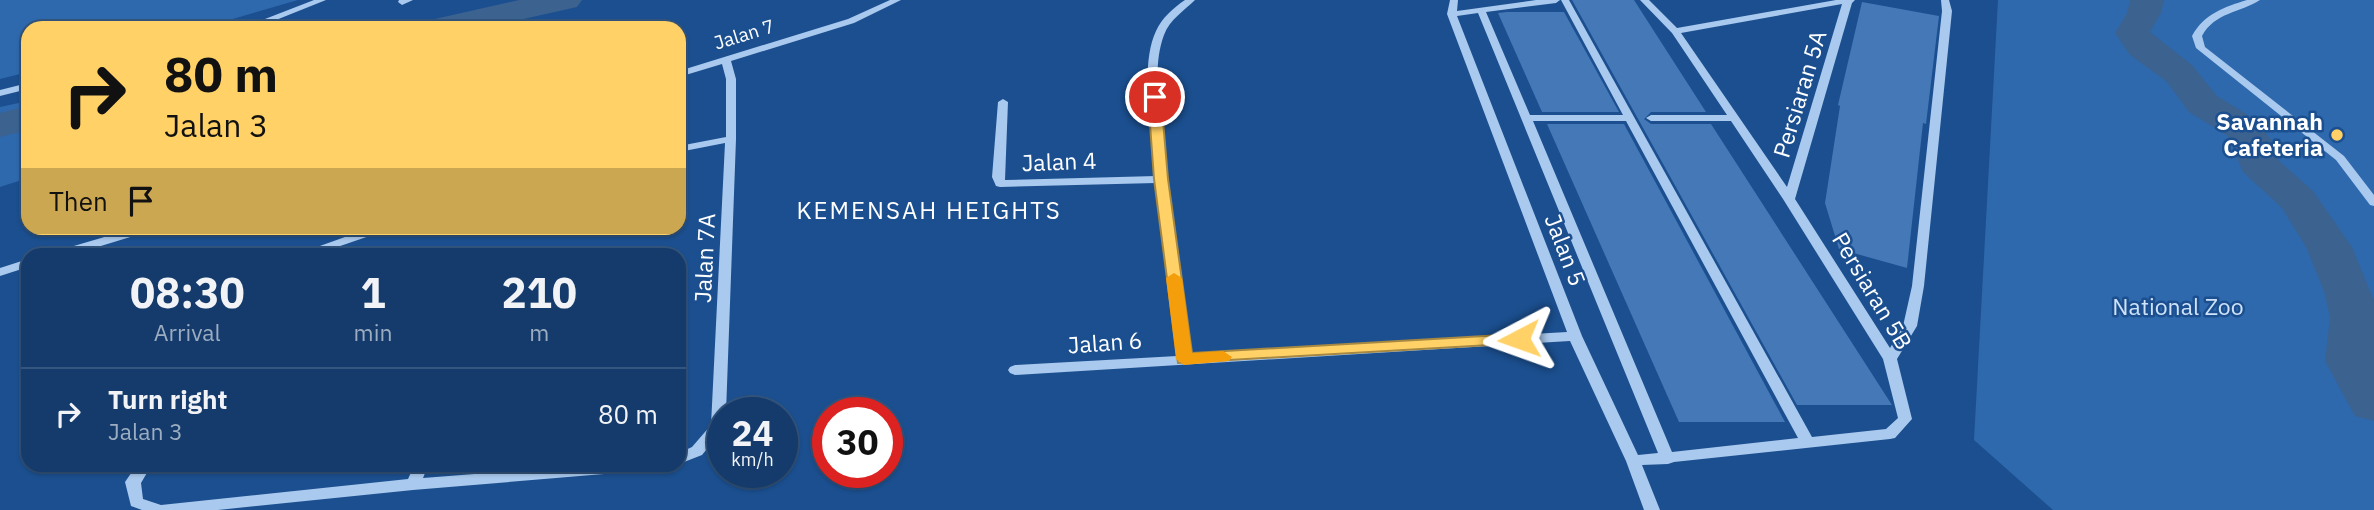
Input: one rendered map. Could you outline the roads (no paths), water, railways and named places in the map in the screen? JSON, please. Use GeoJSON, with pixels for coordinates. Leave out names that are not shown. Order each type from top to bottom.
{"type":"FeatureCollection","features":[{"type":"Feature","properties":{"kind":"street"},"geometry":{"type":"LineString","coordinates":[[266,21],[322,0]]}},
{"type":"Feature","properties":{"kind":"street","name":"Jalan 7"},"geometry":{"type":"LineString","coordinates":[[686,72],[851,21],[897,0]]}},
{"type":"Feature","properties":{"kind":"street"},"geometry":{"type":"LineString","coordinates":[[1184,359],[1161,179],[1153,69],[1162,27],[1173,12],[1191,0]]}},
{"type":"Feature","properties":{"kind":"street","name":"Jalan 5"},"geometry":{"type":"LineString","coordinates":[[1454,0],[1452,14],[1575,336],[1633,461],[1652,510]]}},
{"type":"Feature","properties":{"kind":"street"},"geometry":{"type":"LineString","coordinates":[[1452,14],[1556,0]]}},
{"type":"Feature","properties":{"kind":"street"},"geometry":{"type":"LineString","coordinates":[[1566,0],[1808,443]]}},
{"type":"Feature","properties":{"kind":"street"},"geometry":{"type":"LineString","coordinates":[[1644,0],[1675,31]]}},
{"type":"Feature","properties":{"kind":"street","name":"Persiaran 5A"},"geometry":{"type":"LineString","coordinates":[[1675,31],[1850,0],[1789,199]]}},
{"type":"Feature","properties":{"kind":"street"},"geometry":{"type":"LineString","coordinates":[[1891,359],[1910,326],[1918,286],[1947,10],[1944,0]]}},
{"type":"Feature","properties":{"kind":"street"},"geometry":{"type":"LineString","coordinates":[[2256,0],[2211,18],[2197,36],[2202,48],[2340,158],[2374,203]]}},
{"type":"Feature","properties":{"kind":"street","name":"Jalan 5"},"geometry":{"type":"LineString","coordinates":[[1481,10],[1668,459]]}},
{"type":"Feature","properties":{"kind":"street","name":"Persiaran 5B"},"geometry":{"type":"LineString","coordinates":[[1633,461],[1890,434],[1905,419],[1891,359],[1789,199],[1675,31]]}},
{"type":"Feature","properties":{"kind":"street","name":"Jalan 7A"},"geometry":{"type":"LineString","coordinates":[[697,451],[718,426],[731,139],[731,79],[726,60]]}},
{"type":"Feature","properties":{"kind":"street"},"geometry":{"type":"LineString","coordinates":[[0,93],[21,88]]}},
{"type":"Feature","properties":{"kind":"street","name":"Jalan 4"},"geometry":{"type":"LineString","coordinates":[[1003,102],[998,177],[1000,184],[1161,179]]}},
{"type":"Feature","properties":{"kind":"street"},"geometry":{"type":"LineString","coordinates":[[1526,118],[1630,118]]}},
{"type":"Feature","properties":{"kind":"street"},"geometry":{"type":"LineString","coordinates":[[1651,118],[1734,118]]}},
{"type":"Feature","properties":{"kind":"street"},"geometry":{"type":"LineString","coordinates":[[686,148],[731,139]]}},
{"type":"Feature","properties":{"kind":"street"},"geometry":{"type":"LineString","coordinates":[[80,248],[123,235]]}},
{"type":"Feature","properties":{"kind":"street"},"geometry":{"type":"LineString","coordinates":[[321,248],[360,235]]}},
{"type":"Feature","properties":{"kind":"street"},"geometry":{"type":"LineString","coordinates":[[0,272],[21,265]]}},
{"type":"Feature","properties":{"kind":"street","name":"Jalan 6"},"geometry":{"type":"LineString","coordinates":[[1015,370],[1575,336]]}},
{"type":"Feature","properties":{"kind":"street"},"geometry":{"type":"LineString","coordinates":[[686,456],[697,451]]}},
{"type":"Feature","properties":{"kind":"street"},"geometry":{"type":"LineString","coordinates":[[140,472],[133,482],[136,502],[161,510],[413,484],[564,472]]}},
{"type":"Feature","properties":{"kind":"street"},"geometry":{"type":"LineString","coordinates":[[413,484],[418,472]]}},
{"type":"Feature","properties":{"kind":"waterway"},"geometry":{"type":"LineString","coordinates":[[470,21],[565,0]]}},
{"type":"Feature","properties":{"kind":"waterway"},"geometry":{"type":"LineString","coordinates":[[2147,0],[2144,13],[2132,33],[2143,47],[2179,73],[2203,104],[2242,128],[2252,141],[2258,163],[2298,200],[2329,247],[2348,291],[2354,317],[2350,361],[2374,403]]}},
{"type":"Feature","properties":{"kind":"waterway"},"geometry":{"type":"LineString","coordinates":[[0,125],[21,120]]}},
{"type":"Feature","properties":{"kind":"place","name":"Savannah Cafeteria"},"geometry":{"type":"Point","coordinates":[2337,135]}},
{"type":"Feature","properties":{"kind":"district","name":"KEMENSAH HEIGHTS"},"geometry":{"type":"Point","coordinates":[929,211]}},
{"type":"Feature","properties":{"kind":"park label","name":"National Zoo"},"geometry":{"type":"Point","coordinates":[2178,307]}}]}
